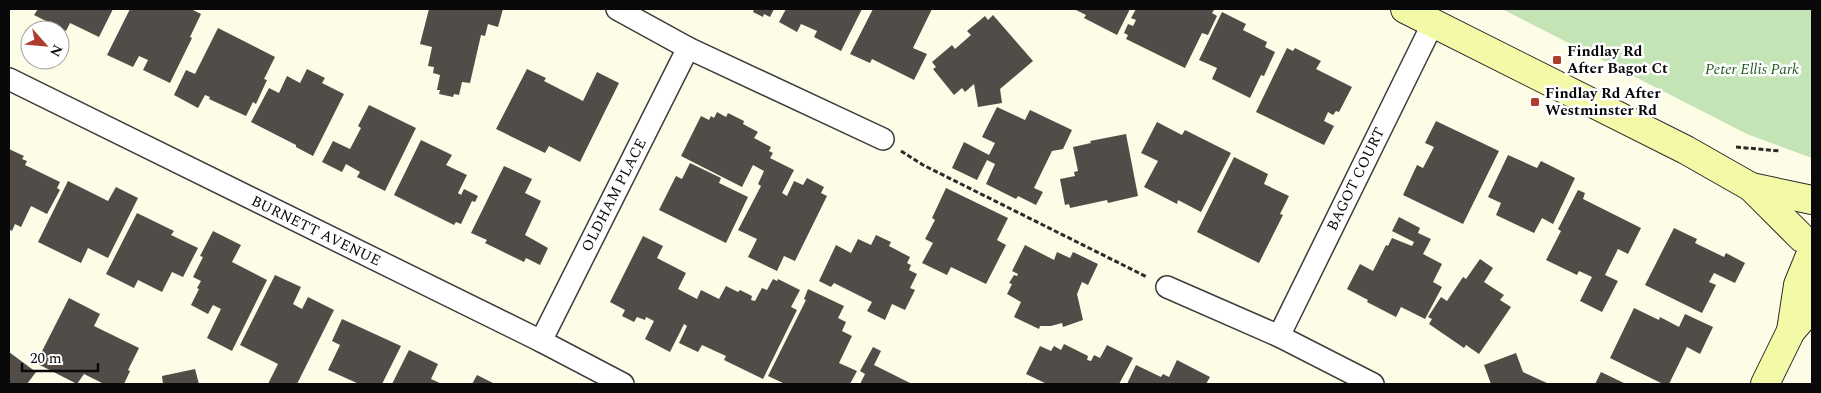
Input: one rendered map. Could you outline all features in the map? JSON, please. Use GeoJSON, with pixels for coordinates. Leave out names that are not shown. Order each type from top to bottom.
{"type":"FeatureCollection","features":[{"type":"Feature","properties":{"kind":"main road"},"geometry":{"type":"LineString","coordinates":[[1405,9],[1686,150],[1751,186],[1812,200]]}},
{"type":"Feature","properties":{"kind":"main road"},"geometry":{"type":"LineString","coordinates":[[1751,186],[1808,253]]}},
{"type":"Feature","properties":{"kind":"main road"},"geometry":{"type":"LineString","coordinates":[[1792,332],[1798,285],[1808,253],[1802,227],[1812,210]]}},
{"type":"Feature","properties":{"kind":"main road"},"geometry":{"type":"LineString","coordinates":[[1765,384],[1792,332],[1812,308]]}},
{"type":"Feature","properties":{"kind":"street"},"geometry":{"type":"LineString","coordinates":[[617,9],[688,48],[883,139]]}},
{"type":"Feature","properties":{"kind":"street","name":"BAGOT COURT"},"geometry":{"type":"LineString","coordinates":[[1279,336],[1433,23]]}},
{"type":"Feature","properties":{"kind":"street","name":"OLDHAM PLACE"},"geometry":{"type":"LineString","coordinates":[[540,342],[688,48]]}},
{"type":"Feature","properties":{"kind":"street","name":"BURNETT AVENUE"},"geometry":{"type":"LineString","coordinates":[[9,79],[623,384]]}},
{"type":"Feature","properties":{"kind":"street"},"geometry":{"type":"LineString","coordinates":[[1167,287],[1279,336],[1373,384]]}},
{"type":"Feature","properties":{"kind":"path"},"geometry":{"type":"LineString","coordinates":[[883,139],[923,165],[1167,287]]}},
{"type":"Feature","properties":{"kind":"green space","name":"Peter Ellis Park"},"geometry":{"type":"Polygon","coordinates":[[[1502,9],[1812,9],[1812,158],[1747,134],[1502,9]]]}},
{"type":"Feature","properties":{"kind":"building"},"geometry":{"type":"Polygon","coordinates":[[[38,9],[113,9],[99,37],[70,23],[70,20],[44,20],[34,15],[38,9]]]}},
{"type":"Feature","properties":{"kind":"building"},"geometry":{"type":"Polygon","coordinates":[[[130,9],[191,9],[201,14],[190,37],[192,38],[170,83],[143,70],[148,60],[139,56],[133,67],[107,55],[130,9]]]}},
{"type":"Feature","properties":{"kind":"building"},"geometry":{"type":"Polygon","coordinates":[[[429,9],[503,9],[498,27],[488,24],[485,36],[481,35],[470,83],[462,82],[459,95],[454,94],[453,97],[439,94],[440,90],[437,90],[440,75],[433,73],[434,67],[428,66],[432,47],[420,44],[429,9]]]}},
{"type":"Feature","properties":{"kind":"building"},"geometry":{"type":"Polygon","coordinates":[[[754,9],[774,9],[770,17],[764,14],[763,17],[753,12],[754,9]]]}},
{"type":"Feature","properties":{"kind":"building"},"geometry":{"type":"Polygon","coordinates":[[[786,9],[862,9],[841,51],[814,37],[817,31],[801,24],[797,32],[779,22],[786,9]]]}},
{"type":"Feature","properties":{"kind":"building"},"geometry":{"type":"Polygon","coordinates":[[[873,9],[932,9],[913,48],[927,54],[914,80],[872,59],[870,63],[850,54],[873,9]]]}},
{"type":"Feature","properties":{"kind":"building"},"geometry":{"type":"Polygon","coordinates":[[[1074,9],[1130,9],[1117,35],[1084,18],[1086,15],[1074,9]]]}},
{"type":"Feature","properties":{"kind":"building"},"geometry":{"type":"Polygon","coordinates":[[[1136,9],[1210,9],[1214,10],[1212,13],[1217,16],[1208,35],[1202,33],[1185,68],[1126,39],[1128,35],[1124,33],[1128,24],[1133,26],[1136,20],[1131,18],[1136,9]]]}},
{"type":"Feature","properties":{"kind":"building"},"geometry":{"type":"Polygon","coordinates":[[[1222,12],[1246,24],[1243,30],[1267,42],[1265,47],[1275,52],[1264,76],[1261,75],[1250,98],[1212,79],[1217,68],[1199,60],[1222,12]]]}},
{"type":"Feature","properties":{"kind":"building"},"geometry":{"type":"Polygon","coordinates":[[[993,15],[1033,61],[1000,89],[1002,103],[978,107],[974,84],[965,92],[962,88],[954,95],[933,69],[936,67],[932,62],[952,45],[955,49],[971,35],[967,31],[985,16],[988,20],[993,15]]]}},
{"type":"Feature","properties":{"kind":"building"},"geometry":{"type":"Polygon","coordinates":[[[218,28],[275,57],[264,79],[267,80],[256,104],[253,102],[246,116],[209,99],[210,97],[205,95],[198,108],[174,95],[186,70],[195,74],[218,28]]]}},
{"type":"Feature","properties":{"kind":"building"},"geometry":{"type":"Polygon","coordinates":[[[1287,48],[1293,51],[1295,48],[1321,61],[1316,69],[1352,87],[1339,112],[1336,111],[1333,115],[1328,112],[1324,121],[1334,126],[1324,145],[1256,112],[1287,48]]]}},
{"type":"Feature","properties":{"kind":"building"},"geometry":{"type":"Polygon","coordinates":[[[307,69],[325,78],[322,83],[344,94],[313,156],[251,122],[269,88],[279,93],[287,76],[300,83],[307,69]]]}},
{"type":"Feature","properties":{"kind":"building"},"geometry":{"type":"Polygon","coordinates":[[[527,69],[546,78],[544,81],[583,101],[597,72],[619,83],[580,162],[549,146],[545,153],[496,129],[527,69]]]}},
{"type":"Feature","properties":{"kind":"building"},"geometry":{"type":"Polygon","coordinates":[[[369,105],[416,128],[385,191],[357,177],[360,172],[346,164],[342,172],[322,162],[333,141],[350,149],[361,128],[358,126],[369,105]]]}},
{"type":"Feature","properties":{"kind":"building"},"geometry":{"type":"Polygon","coordinates":[[[997,107],[1025,120],[1030,110],[1072,130],[1063,149],[1052,151],[1034,188],[1043,192],[1036,205],[1018,196],[1016,199],[986,184],[995,164],[987,160],[977,180],[952,168],[964,142],[989,155],[995,143],[982,137],[997,107]]]}},
{"type":"Feature","properties":{"kind":"building"},"geometry":{"type":"Polygon","coordinates":[[[717,112],[726,117],[728,113],[744,121],[743,124],[758,132],[754,138],[771,147],[769,151],[773,153],[770,158],[794,170],[782,193],[787,196],[794,181],[803,185],[807,178],[824,187],[821,193],[827,196],[795,261],[784,256],[777,271],[748,257],[757,239],[738,230],[761,186],[758,184],[764,171],[753,165],[742,187],[681,156],[701,116],[709,120],[711,116],[714,118],[717,112]]]}},
{"type":"Feature","properties":{"kind":"building"},"geometry":{"type":"Polygon","coordinates":[[[1436,121],[1499,151],[1463,224],[1403,195],[1417,165],[1423,168],[1434,147],[1425,143],[1436,121]]]}},
{"type":"Feature","properties":{"kind":"building"},"geometry":{"type":"Polygon","coordinates":[[[1157,122],[1182,135],[1185,130],[1231,153],[1201,212],[1178,200],[1177,204],[1144,187],[1158,161],[1141,153],[1157,122]]]}},
{"type":"Feature","properties":{"kind":"building"},"geometry":{"type":"Polygon","coordinates":[[[1126,134],[1138,196],[1108,203],[1107,200],[1070,208],[1069,204],[1065,205],[1060,179],[1075,176],[1074,172],[1078,171],[1073,147],[1091,143],[1090,141],[1126,134]]]}},
{"type":"Feature","properties":{"kind":"building"},"geometry":{"type":"Polygon","coordinates":[[[421,140],[452,155],[446,165],[467,175],[458,193],[461,195],[464,189],[478,196],[475,202],[472,201],[461,224],[456,222],[454,225],[394,195],[421,140]]]}},
{"type":"Feature","properties":{"kind":"building"},"geometry":{"type":"Polygon","coordinates":[[[9,149],[24,156],[22,159],[27,161],[25,165],[60,182],[57,188],[60,190],[47,214],[31,206],[21,227],[15,224],[12,231],[9,229],[9,149]]]}},
{"type":"Feature","properties":{"kind":"building"},"geometry":{"type":"Polygon","coordinates":[[[1508,155],[1537,168],[1541,161],[1575,178],[1553,224],[1542,218],[1534,233],[1496,215],[1501,203],[1488,197],[1508,155]]]}},
{"type":"Feature","properties":{"kind":"building"},"geometry":{"type":"Polygon","coordinates":[[[1234,157],[1268,174],[1264,184],[1289,196],[1280,214],[1283,215],[1259,263],[1197,232],[1234,157]]]}},
{"type":"Feature","properties":{"kind":"building"},"geometry":{"type":"Polygon","coordinates":[[[690,163],[721,178],[719,183],[748,197],[726,243],[659,210],[676,176],[682,179],[690,163]]]}},
{"type":"Feature","properties":{"kind":"building"},"geometry":{"type":"Polygon","coordinates":[[[504,166],[532,179],[525,193],[541,201],[525,235],[548,248],[540,265],[526,258],[524,262],[485,243],[487,240],[471,233],[504,166]]]}},
{"type":"Feature","properties":{"kind":"building"},"geometry":{"type":"Polygon","coordinates":[[[68,181],[108,201],[116,187],[138,198],[108,258],[88,248],[81,263],[38,242],[68,181]]]}},
{"type":"Feature","properties":{"kind":"building"},"geometry":{"type":"Polygon","coordinates":[[[946,188],[1008,218],[997,240],[1006,245],[986,284],[951,267],[947,275],[922,263],[933,243],[925,239],[935,220],[932,218],[946,188]]]}},
{"type":"Feature","properties":{"kind":"building"},"geometry":{"type":"Polygon","coordinates":[[[1578,190],[1585,193],[1583,199],[1641,228],[1628,254],[1618,249],[1605,275],[1618,281],[1602,312],[1580,301],[1592,277],[1579,271],[1577,275],[1546,260],[1561,231],[1558,229],[1578,190]]]}},
{"type":"Feature","properties":{"kind":"building"},"geometry":{"type":"Polygon","coordinates":[[[137,213],[174,231],[171,235],[198,248],[183,277],[172,272],[162,292],[138,280],[134,288],[106,274],[137,213]]]}},
{"type":"Feature","properties":{"kind":"building"},"geometry":{"type":"Polygon","coordinates":[[[1399,217],[1420,228],[1418,233],[1431,239],[1423,254],[1442,264],[1433,282],[1442,287],[1425,319],[1401,307],[1396,317],[1347,289],[1360,264],[1373,271],[1386,245],[1388,246],[1392,238],[1412,246],[1414,242],[1392,231],[1399,217]]]}},
{"type":"Feature","properties":{"kind":"building"},"geometry":{"type":"Polygon","coordinates":[[[1674,228],[1697,239],[1695,243],[1724,257],[1726,253],[1745,263],[1735,283],[1714,273],[1709,282],[1716,285],[1702,313],[1645,285],[1674,228]]]}},
{"type":"Feature","properties":{"kind":"building"},"geometry":{"type":"Polygon","coordinates":[[[213,231],[241,245],[232,262],[267,280],[232,351],[207,338],[221,309],[213,305],[208,314],[191,305],[201,281],[193,277],[203,257],[200,256],[213,231]]]}},
{"type":"Feature","properties":{"kind":"building"},"geometry":{"type":"Polygon","coordinates":[[[876,235],[891,242],[889,246],[910,257],[907,263],[911,265],[909,270],[917,274],[910,288],[915,290],[905,310],[892,304],[885,320],[867,311],[872,302],[834,283],[831,287],[819,281],[836,245],[851,253],[858,239],[871,245],[876,235]]]}},
{"type":"Feature","properties":{"kind":"building"},"geometry":{"type":"Polygon","coordinates":[[[643,236],[663,246],[657,258],[686,273],[678,289],[697,299],[701,290],[719,299],[726,286],[752,296],[751,300],[755,301],[762,288],[767,290],[773,279],[777,281],[778,279],[800,290],[791,307],[797,310],[763,379],[724,360],[726,356],[702,345],[698,352],[679,343],[687,326],[684,324],[670,352],[645,339],[654,321],[646,317],[645,320],[637,317],[634,322],[622,316],[625,310],[610,302],[643,236]]]}},
{"type":"Feature","properties":{"kind":"building"},"geometry":{"type":"Polygon","coordinates":[[[1025,245],[1054,260],[1057,252],[1070,258],[1073,252],[1098,264],[1088,285],[1082,282],[1077,294],[1083,320],[1063,327],[1062,323],[1040,326],[1039,329],[1014,317],[1021,302],[1007,294],[1012,284],[1009,283],[1014,275],[1017,276],[1018,274],[1012,271],[1025,245]]]}},
{"type":"Feature","properties":{"kind":"building"},"geometry":{"type":"Polygon","coordinates":[[[1480,259],[1493,268],[1484,282],[1504,295],[1500,300],[1511,307],[1479,354],[1466,345],[1464,348],[1429,324],[1432,319],[1428,317],[1441,297],[1447,301],[1463,277],[1466,279],[1480,259]]]}},
{"type":"Feature","properties":{"kind":"building"},"geometry":{"type":"Polygon","coordinates":[[[275,275],[301,287],[293,304],[302,309],[308,297],[334,310],[297,384],[268,384],[278,364],[240,345],[275,275]]]}},
{"type":"Feature","properties":{"kind":"building"},"geometry":{"type":"Polygon","coordinates":[[[808,289],[844,306],[838,318],[846,322],[842,331],[852,336],[839,363],[857,371],[850,384],[785,384],[768,376],[806,300],[804,299],[808,289]]]}},
{"type":"Feature","properties":{"kind":"building"},"geometry":{"type":"Polygon","coordinates":[[[69,298],[100,314],[94,326],[139,348],[128,370],[130,371],[124,384],[104,384],[84,374],[77,384],[36,363],[69,298]]]}},
{"type":"Feature","properties":{"kind":"building"},"geometry":{"type":"Polygon","coordinates":[[[1634,308],[1659,320],[1660,317],[1679,327],[1685,314],[1713,327],[1700,354],[1687,347],[1669,384],[1663,384],[1610,358],[1634,308]]]}},
{"type":"Feature","properties":{"kind":"building"},"geometry":{"type":"Polygon","coordinates":[[[342,319],[401,346],[382,384],[359,384],[328,370],[340,345],[332,341],[342,319]]]}},
{"type":"Feature","properties":{"kind":"building"},"geometry":{"type":"Polygon","coordinates":[[[1064,344],[1088,356],[1087,360],[1091,361],[1094,355],[1100,358],[1107,345],[1133,358],[1119,384],[1047,384],[1026,374],[1040,346],[1051,351],[1054,346],[1061,350],[1064,344]]]}},
{"type":"Feature","properties":{"kind":"building"},"geometry":{"type":"Polygon","coordinates":[[[873,347],[881,351],[874,365],[912,384],[860,384],[865,374],[860,371],[873,347]]]}},
{"type":"Feature","properties":{"kind":"building"},"geometry":{"type":"Polygon","coordinates":[[[409,350],[438,364],[431,379],[442,384],[392,384],[409,350]]]}},
{"type":"Feature","properties":{"kind":"building"},"geometry":{"type":"Polygon","coordinates":[[[9,352],[36,372],[27,384],[9,384],[9,352]]]}},
{"type":"Feature","properties":{"kind":"building"},"geometry":{"type":"Polygon","coordinates":[[[1516,353],[1523,372],[1549,384],[1491,384],[1484,365],[1516,353]]]}},
{"type":"Feature","properties":{"kind":"building"},"geometry":{"type":"Polygon","coordinates":[[[1177,360],[1210,377],[1206,384],[1127,384],[1136,365],[1161,377],[1163,374],[1169,377],[1177,360]]]}},
{"type":"Feature","properties":{"kind":"building"},"geometry":{"type":"Polygon","coordinates":[[[195,369],[199,384],[163,384],[162,376],[195,369]]]}},
{"type":"Feature","properties":{"kind":"building"},"geometry":{"type":"Polygon","coordinates":[[[1601,372],[1626,384],[1595,384],[1601,372]]]}},
{"type":"Feature","properties":{"kind":"building"},"geometry":{"type":"Polygon","coordinates":[[[477,375],[495,384],[472,384],[477,375]]]}},
{"type":"Feature","properties":{"kind":"place","name":"Findlay Rd After Bagot Ct"},"geometry":{"type":"Point","coordinates":[1557,60]}},
{"type":"Feature","properties":{"kind":"place","name":"Findlay Rd After Westminster Rd"},"geometry":{"type":"Point","coordinates":[1535,102]}}]}
